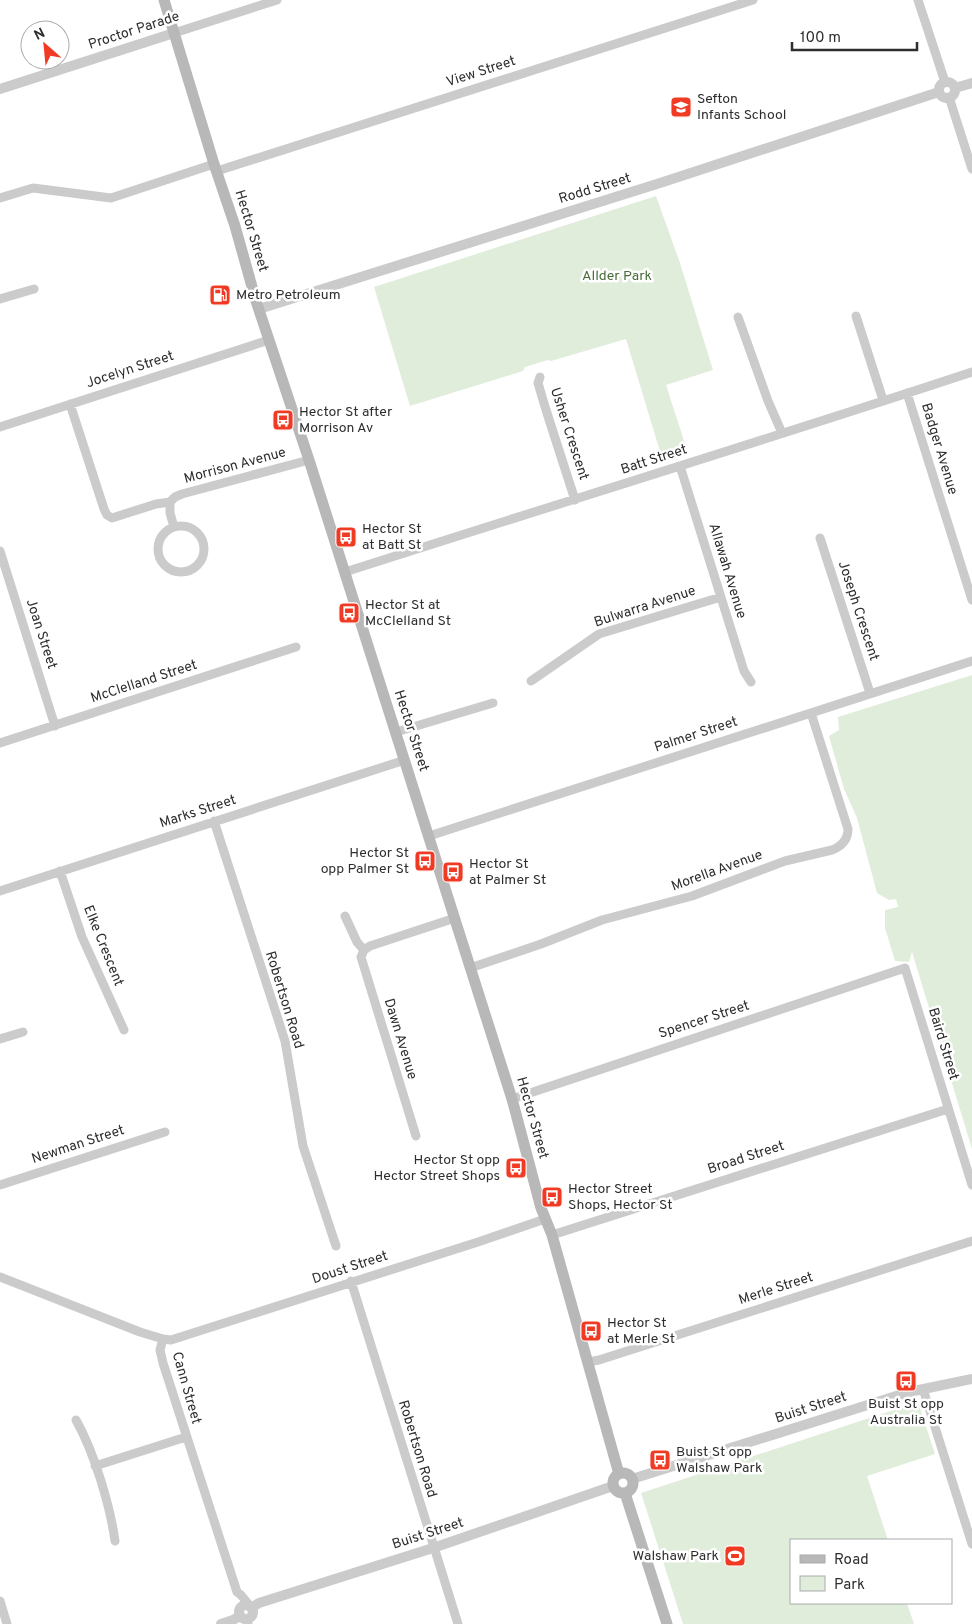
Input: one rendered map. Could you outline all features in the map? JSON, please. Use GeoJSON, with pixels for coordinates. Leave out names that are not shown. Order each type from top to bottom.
{"type":"FeatureCollection","features":[{"type":"Feature","properties":{"kind":"main road","name":"Hector Street"},"geometry":{"type":"LineString","coordinates":[[164,0],[259,309],[309,460],[512,1098],[544,1219],[552,1235],[620,1474]]}},
{"type":"Feature","properties":{"kind":"main road"},"geometry":{"type":"LineString","coordinates":[[620,1474],[628,1475],[632,1480],[632,1486],[625,1493],[617,1491],[613,1486],[614,1478],[620,1474]]}},
{"type":"Feature","properties":{"kind":"main road"},"geometry":{"type":"LineString","coordinates":[[625,1493],[668,1624]]}},
{"type":"Feature","properties":{"kind":"street","name":"Proctor Parade"},"geometry":{"type":"LineString","coordinates":[[0,89],[277,0]]}},
{"type":"Feature","properties":{"kind":"street","name":"View Street"},"geometry":{"type":"LineString","coordinates":[[0,198],[33,188],[110,198],[215,168],[753,0]]}},
{"type":"Feature","properties":{"kind":"street"},"geometry":{"type":"LineString","coordinates":[[918,0],[945,82]]}},
{"type":"Feature","properties":{"kind":"street"},"geometry":{"type":"LineString","coordinates":[[972,83],[952,93],[943,97],[939,92],[940,86],[945,82],[951,83],[952,93],[972,170]]}},
{"type":"Feature","properties":{"kind":"street","name":"Rodd Street"},"geometry":{"type":"LineString","coordinates":[[259,309],[660,183],[939,92]]}},
{"type":"Feature","properties":{"kind":"street"},"geometry":{"type":"LineString","coordinates":[[0,299],[34,289]]}},
{"type":"Feature","properties":{"kind":"street"},"geometry":{"type":"LineString","coordinates":[[856,316],[883,400]]}},
{"type":"Feature","properties":{"kind":"street"},"geometry":{"type":"LineString","coordinates":[[738,317],[768,401],[782,433]]}},
{"type":"Feature","properties":{"kind":"street","name":"Jocelyn Street"},"geometry":{"type":"LineString","coordinates":[[0,426],[269,340]]}},
{"type":"Feature","properties":{"kind":"street","name":"Batt Street"},"geometry":{"type":"LineString","coordinates":[[344,572],[490,525],[576,500],[972,372]]}},
{"type":"Feature","properties":{"kind":"street","name":"Usher Crescent"},"geometry":{"type":"LineString","coordinates":[[540,377],[538,383],[576,500]]}},
{"type":"Feature","properties":{"kind":"street","name":"Badger Avenue"},"geometry":{"type":"LineString","coordinates":[[907,393],[972,600]]}},
{"type":"Feature","properties":{"kind":"street","name":"Morrison Avenue"},"geometry":{"type":"LineString","coordinates":[[70,404],[109,517],[116,518],[156,504],[170,502],[182,494],[309,460]]}},
{"type":"Feature","properties":{"kind":"street","name":"Allawah Avenue"},"geometry":{"type":"LineString","coordinates":[[680,466],[744,671],[751,682]]}},
{"type":"Feature","properties":{"kind":"street"},"geometry":{"type":"LineString","coordinates":[[170,502],[170,513],[174,527]]}},
{"type":"Feature","properties":{"kind":"street"},"geometry":{"type":"LineString","coordinates":[[174,527],[189,528],[197,534],[202,542],[203,552],[200,562],[188,571],[177,572],[168,568],[159,556],[159,541],[165,532],[174,527]]}},
{"type":"Feature","properties":{"kind":"street","name":"Joseph Crescent"},"geometry":{"type":"LineString","coordinates":[[820,538],[870,693]]}},
{"type":"Feature","properties":{"kind":"street","name":"Joan Street"},"geometry":{"type":"LineString","coordinates":[[0,551],[55,726]]}},
{"type":"Feature","properties":{"kind":"street","name":"Bulwarra Avenue"},"geometry":{"type":"LineString","coordinates":[[531,681],[599,634],[721,597]]}},
{"type":"Feature","properties":{"kind":"street","name":"McClelland Street"},"geometry":{"type":"LineString","coordinates":[[0,744],[296,647]]}},
{"type":"Feature","properties":{"kind":"street","name":"Palmer Street"},"geometry":{"type":"LineString","coordinates":[[429,836],[972,661]]}},
{"type":"Feature","properties":{"kind":"street"},"geometry":{"type":"LineString","coordinates":[[396,732],[493,703]]}},
{"type":"Feature","properties":{"kind":"street","name":"Morella Avenue"},"geometry":{"type":"LineString","coordinates":[[470,968],[541,944],[602,920],[692,896],[770,866],[838,848],[846,839],[848,829],[811,713]]}},
{"type":"Feature","properties":{"kind":"street","name":"Marks Street"},"geometry":{"type":"LineString","coordinates":[[0,891],[405,760]]}},
{"type":"Feature","properties":{"kind":"street","name":"Robertson Road"},"geometry":{"type":"LineString","coordinates":[[214,821],[284,1041],[303,1146],[336,1246]]}},
{"type":"Feature","properties":{"kind":"street","name":"Elke Crescent"},"geometry":{"type":"LineString","coordinates":[[60,872],[82,937],[124,1030]]}},
{"type":"Feature","properties":{"kind":"street","name":"Dawn Avenue"},"geometry":{"type":"LineString","coordinates":[[344,916],[357,942],[364,950],[361,957],[362,962],[416,1136]]}},
{"type":"Feature","properties":{"kind":"street"},"geometry":{"type":"LineString","coordinates":[[364,950],[370,946],[455,918]]}},
{"type":"Feature","properties":{"kind":"street","name":"Spencer Street"},"geometry":{"type":"LineString","coordinates":[[512,1098],[905,968]]}},
{"type":"Feature","properties":{"kind":"street","name":"Baird Street"},"geometry":{"type":"LineString","coordinates":[[905,968],[972,1185]]}},
{"type":"Feature","properties":{"kind":"street"},"geometry":{"type":"LineString","coordinates":[[0,1039],[23,1032]]}},
{"type":"Feature","properties":{"kind":"street","name":"Broad Street"},"geometry":{"type":"LineString","coordinates":[[552,1235],[948,1109]]}},
{"type":"Feature","properties":{"kind":"street","name":"Newman Street"},"geometry":{"type":"LineString","coordinates":[[0,1185],[165,1132]]}},
{"type":"Feature","properties":{"kind":"street","name":"Doust Street"},"geometry":{"type":"LineString","coordinates":[[163,1339],[182,1337],[544,1219]]}},
{"type":"Feature","properties":{"kind":"street","name":"Merle Street"},"geometry":{"type":"LineString","coordinates":[[588,1362],[972,1241]]}},
{"type":"Feature","properties":{"kind":"street","name":"Cann Street"},"geometry":{"type":"LineString","coordinates":[[0,1277],[140,1332],[163,1339],[160,1350],[163,1363],[186,1437],[237,1592],[250,1607]]}},
{"type":"Feature","properties":{"kind":"street","name":"Robertson Road"},"geometry":{"type":"LineString","coordinates":[[351,1281],[458,1624]]}},
{"type":"Feature","properties":{"kind":"street","name":"Buist Street"},"geometry":{"type":"LineString","coordinates":[[632,1480],[888,1398],[972,1379]]}},
{"type":"Feature","properties":{"kind":"street"},"geometry":{"type":"LineString","coordinates":[[923,1389],[972,1544]]}},
{"type":"Feature","properties":{"kind":"street"},"geometry":{"type":"LineString","coordinates":[[76,1420],[86,1437],[112,1521],[115,1541]]}},
{"type":"Feature","properties":{"kind":"street"},"geometry":{"type":"LineString","coordinates":[[95,1466],[186,1437]]}},
{"type":"Feature","properties":{"kind":"street","name":"Buist Street"},"geometry":{"type":"LineString","coordinates":[[250,1607],[433,1548],[613,1486]]}},
{"type":"Feature","properties":{"kind":"street"},"geometry":{"type":"LineString","coordinates":[[0,1601],[7,1624]]}},
{"type":"Feature","properties":{"kind":"street"},"geometry":{"type":"LineString","coordinates":[[221,1624],[249,1618],[252,1614],[250,1607]]}},
{"type":"Feature","properties":{"kind":"green space","name":"Allder Park"},"geometry":{"type":"Polygon","coordinates":[[[656,196],[680,263],[713,370],[666,385],[687,450],[662,458],[626,339],[525,367],[523,371],[410,406],[374,287],[656,196]]]}},
{"type":"Feature","properties":{"kind":"green space"},"geometry":{"type":"Polygon","coordinates":[[[972,675],[972,1149],[912,952],[909,962],[895,961],[885,928],[885,910],[898,907],[896,899],[889,900],[877,893],[857,818],[844,789],[829,736],[839,730],[838,717],[972,675]]]}},
{"type":"Feature","properties":{"kind":"green space"},"geometry":{"type":"Polygon","coordinates":[[[918,1402],[935,1454],[867,1476],[888,1539],[790,1539],[790,1604],[907,1604],[914,1624],[683,1624],[641,1493],[918,1402]]]}},
{"type":"Feature","properties":{"kind":"place","name":"Sefton Infants School"},"geometry":{"type":"Point","coordinates":[681,107]}},
{"type":"Feature","properties":{"kind":"place","name":"Metro Petroleum"},"geometry":{"type":"Point","coordinates":[220,295]}},
{"type":"Feature","properties":{"kind":"place","name":"Hector St after Morrison Av"},"geometry":{"type":"Point","coordinates":[283,420]}},
{"type":"Feature","properties":{"kind":"place","name":"Hector St at Batt St"},"geometry":{"type":"Point","coordinates":[346,537]}},
{"type":"Feature","properties":{"kind":"place","name":"Hector St at McClelland St"},"geometry":{"type":"Point","coordinates":[349,613]}},
{"type":"Feature","properties":{"kind":"place","name":"Hector St opp Palmer St"},"geometry":{"type":"Point","coordinates":[425,861]}},
{"type":"Feature","properties":{"kind":"place","name":"Hector St at Palmer St"},"geometry":{"type":"Point","coordinates":[453,872]}},
{"type":"Feature","properties":{"kind":"place","name":"Hector St opp Hector Street Shops"},"geometry":{"type":"Point","coordinates":[516,1168]}},
{"type":"Feature","properties":{"kind":"place","name":"Hector Street Shops, Hector St"},"geometry":{"type":"Point","coordinates":[552,1197]}},
{"type":"Feature","properties":{"kind":"place","name":"Hector St at Merle St"},"geometry":{"type":"Point","coordinates":[591,1331]}},
{"type":"Feature","properties":{"kind":"place","name":"Buist St opp Australia St"},"geometry":{"type":"Point","coordinates":[906,1381]}},
{"type":"Feature","properties":{"kind":"place","name":"Buist St opp Walshaw Park"},"geometry":{"type":"Point","coordinates":[660,1460]}},
{"type":"Feature","properties":{"kind":"place","name":"Walshaw Park"},"geometry":{"type":"Point","coordinates":[735,1556]}}]}
